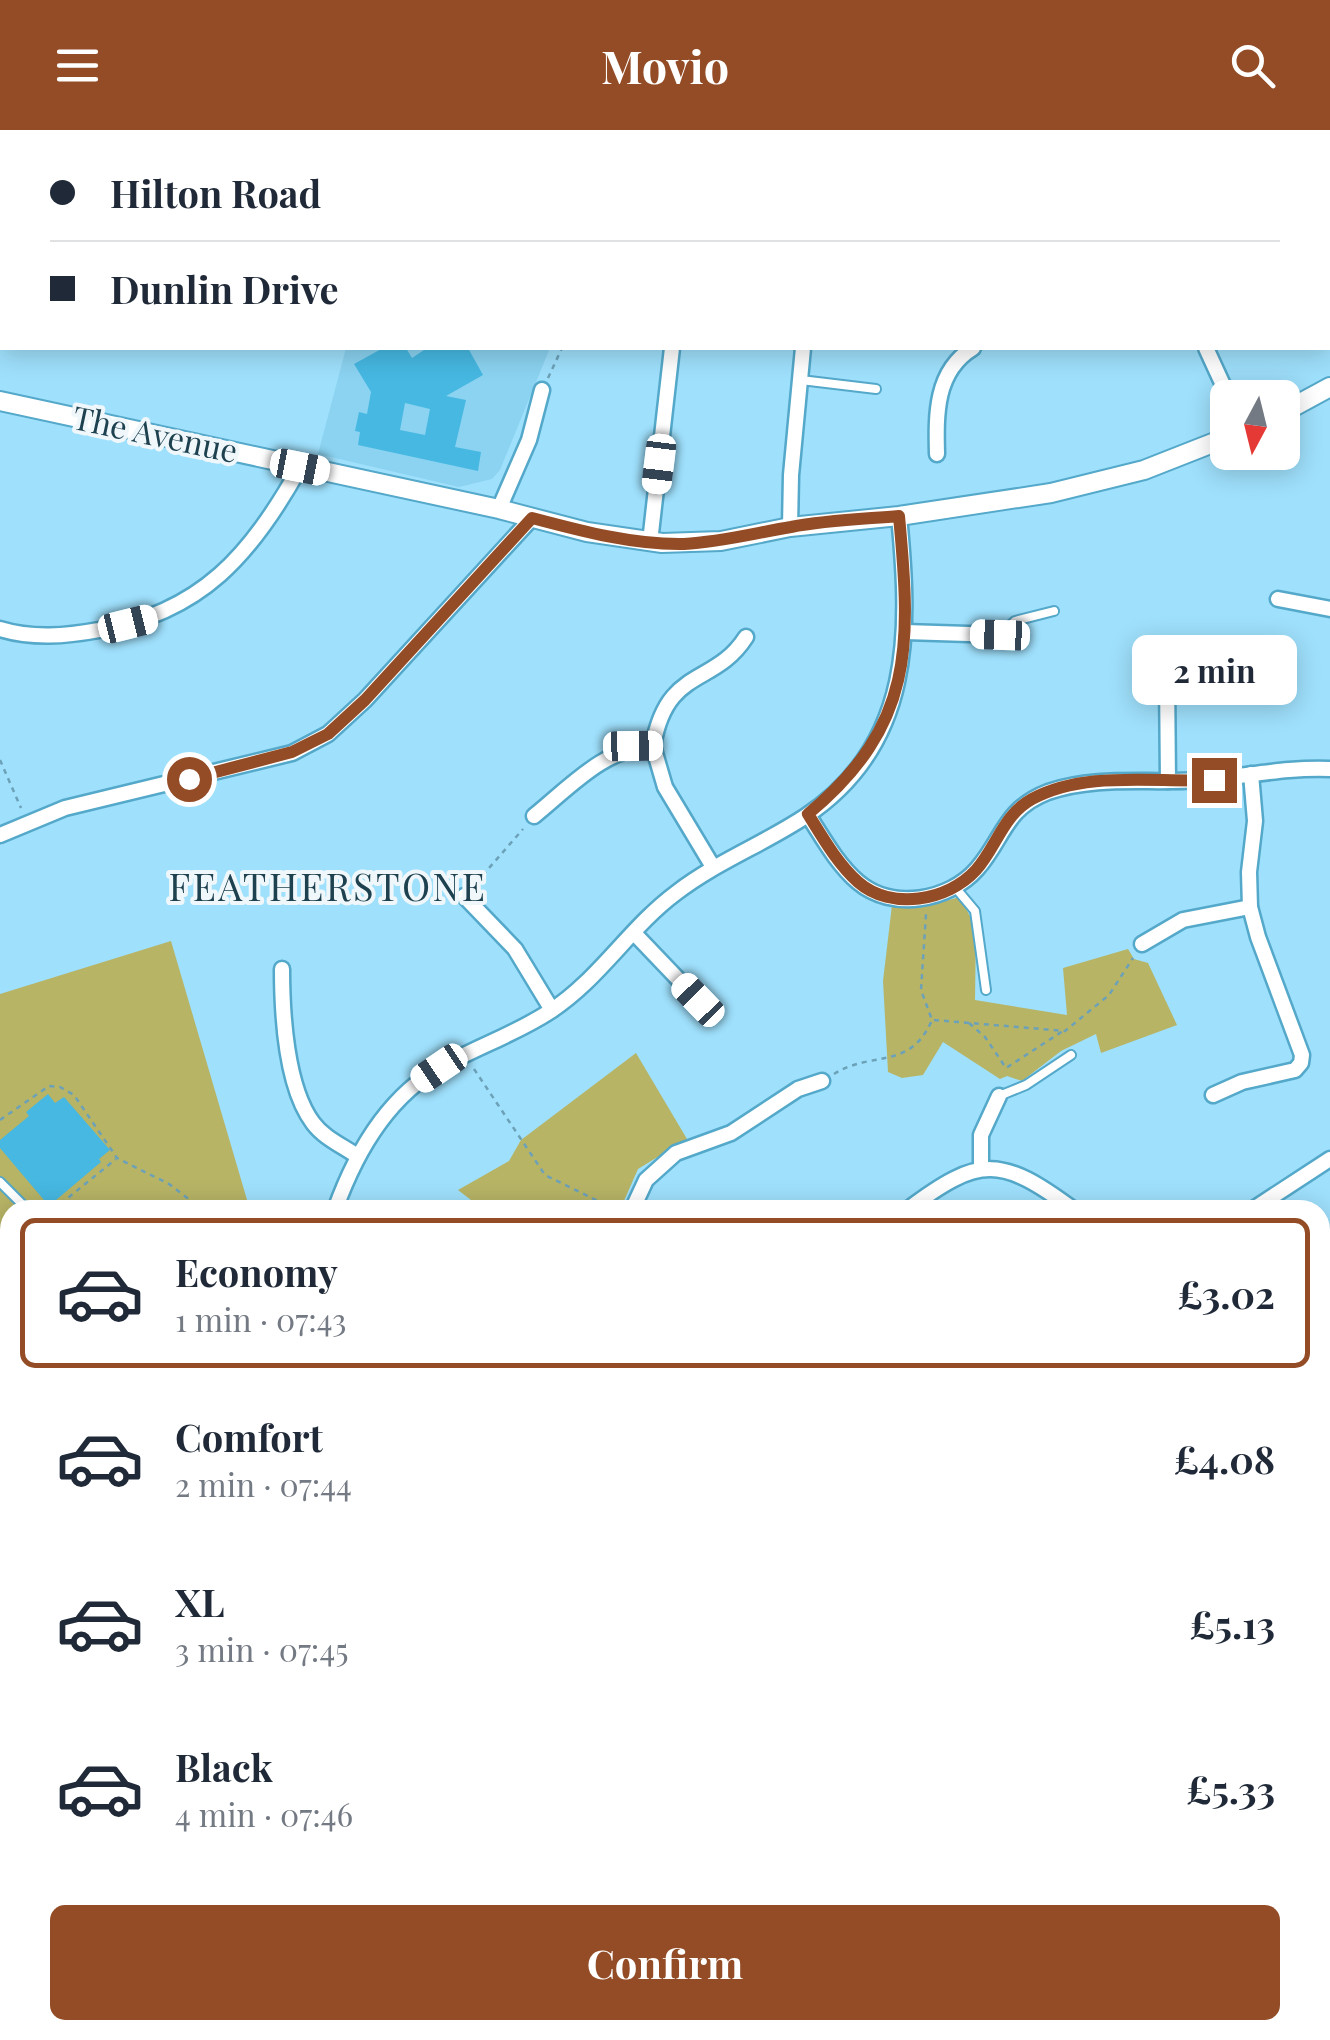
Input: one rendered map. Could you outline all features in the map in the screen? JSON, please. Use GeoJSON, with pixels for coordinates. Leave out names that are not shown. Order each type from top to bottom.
{"type":"FeatureCollection","features":[{"type":"Feature","properties":{"kind":"street"},"geometry":{"type":"LineString","coordinates":[[656,543],[672,350]]}},
{"type":"Feature","properties":{"kind":"street"},"geometry":{"type":"LineString","coordinates":[[790,527],[790,475],[803,350]]}},
{"type":"Feature","properties":{"kind":"street"},"geometry":{"type":"LineString","coordinates":[[937,454],[937,405],[943,382],[952,365],[970,350]]}},
{"type":"Feature","properties":{"kind":"street"},"geometry":{"type":"LineString","coordinates":[[1207,350],[1221,380]]}},
{"type":"Feature","properties":{"kind":"street"},"geometry":{"type":"LineString","coordinates":[[1300,404],[1330,388]]}},
{"type":"Feature","properties":{"kind":"street"},"geometry":{"type":"LineString","coordinates":[[499,509],[528,440],[542,390]]}},
{"type":"Feature","properties":{"kind":"street","name":"The Avenue"},"geometry":{"type":"LineString","coordinates":[[0,402],[499,509],[587,532],[656,543],[721,541],[790,527],[899,516],[1100,483],[1210,445]]}},
{"type":"Feature","properties":{"kind":"street"},"geometry":{"type":"LineString","coordinates":[[0,629],[40,636],[78,634],[148,618],[186,600],[233,565],[255,541],[300,467]]}},
{"type":"Feature","properties":{"kind":"street"},"geometry":{"type":"LineString","coordinates":[[339,1200],[358,1156],[386,1115],[415,1084],[552,1010],[589,982],[666,900],[713,867],[808,814],[851,774],[881,732],[900,674],[905,580],[899,516]]}},
{"type":"Feature","properties":{"kind":"street"},"geometry":{"type":"LineString","coordinates":[[0,835],[65,808],[253,764],[318,739],[347,719],[532,518]]}},
{"type":"Feature","properties":{"kind":"street"},"geometry":{"type":"LineString","coordinates":[[1278,599],[1330,609]]}},
{"type":"Feature","properties":{"kind":"street"},"geometry":{"type":"LineString","coordinates":[[905,632],[1000,635]]}},
{"type":"Feature","properties":{"kind":"street"},"geometry":{"type":"LineString","coordinates":[[713,867],[664,787],[654,746],[666,706],[675,693],[726,660],[746,636]]}},
{"type":"Feature","properties":{"kind":"street"},"geometry":{"type":"LineString","coordinates":[[1167,676],[1168,781]]}},
{"type":"Feature","properties":{"kind":"street"},"geometry":{"type":"LineString","coordinates":[[534,816],[592,768],[618,752],[633,746],[654,746]]}},
{"type":"Feature","properties":{"kind":"street"},"geometry":{"type":"LineString","coordinates":[[808,814],[836,856],[868,890],[897,898],[928,898],[975,871],[1006,821],[1034,798],[1064,788],[1100,782],[1330,770]]}},
{"type":"Feature","properties":{"kind":"street"},"geometry":{"type":"LineString","coordinates":[[1213,1095],[1242,1082],[1295,1070],[1301,1064],[1302,1055],[1250,907],[1249,872],[1255,821],[1251,774]]}},
{"type":"Feature","properties":{"kind":"street"},"geometry":{"type":"LineString","coordinates":[[464,896],[515,949],[552,1010]]}},
{"type":"Feature","properties":{"kind":"street"},"geometry":{"type":"LineString","coordinates":[[1142,944],[1183,920],[1250,907]]}},
{"type":"Feature","properties":{"kind":"street"},"geometry":{"type":"LineString","coordinates":[[634,933],[698,1000]]}},
{"type":"Feature","properties":{"kind":"street"},"geometry":{"type":"LineString","coordinates":[[282,970],[285,1031],[305,1110],[326,1135],[358,1156]]}},
{"type":"Feature","properties":{"kind":"street"},"geometry":{"type":"LineString","coordinates":[[635,1200],[646,1180],[676,1153],[731,1133],[798,1089],[822,1081]]}},
{"type":"Feature","properties":{"kind":"street"},"geometry":{"type":"LineString","coordinates":[[981,1169],[981,1135],[999,1096]]}},
{"type":"Feature","properties":{"kind":"street"},"geometry":{"type":"LineString","coordinates":[[1267,1200],[1330,1159]]}},
{"type":"Feature","properties":{"kind":"street"},"geometry":{"type":"LineString","coordinates":[[920,1200],[946,1181],[981,1169],[1025,1176],[1060,1200]]}},
{"type":"Feature","properties":{"kind":"lane"},"geometry":{"type":"LineString","coordinates":[[800,380],[876,389]]}},
{"type":"Feature","properties":{"kind":"lane"},"geometry":{"type":"LineString","coordinates":[[1000,635],[1015,621],[1054,611]]}},
{"type":"Feature","properties":{"kind":"lane"},"geometry":{"type":"LineString","coordinates":[[954,886],[976,911],[986,990]]}},
{"type":"Feature","properties":{"kind":"lane"},"geometry":{"type":"LineString","coordinates":[[999,1096],[1026,1085],[1071,1055]]}},
{"type":"Feature","properties":{"kind":"lane"},"geometry":{"type":"LineString","coordinates":[[0,1182],[18,1200]]}},
{"type":"Feature","properties":{"kind":"path"},"geometry":{"type":"LineString","coordinates":[[542,390],[561,350]]}},
{"type":"Feature","properties":{"kind":"path"},"geometry":{"type":"LineString","coordinates":[[0,760],[26,824]]}},
{"type":"Feature","properties":{"kind":"path"},"geometry":{"type":"LineString","coordinates":[[464,896],[534,816]]}},
{"type":"Feature","properties":{"kind":"path"},"geometry":{"type":"LineString","coordinates":[[822,1081],[841,1069],[903,1054],[924,1038],[932,1020],[921,990],[928,898]]}},
{"type":"Feature","properties":{"kind":"path"},"geometry":{"type":"LineString","coordinates":[[968,1023],[985,1037],[1006,1068],[1065,1031],[1109,995],[1142,944]]}},
{"type":"Feature","properties":{"kind":"path"},"geometry":{"type":"LineString","coordinates":[[932,1020],[1065,1031]]}},
{"type":"Feature","properties":{"kind":"path"},"geometry":{"type":"LineString","coordinates":[[465,1055],[546,1174],[596,1200]]}},
{"type":"Feature","properties":{"kind":"path"},"geometry":{"type":"LineString","coordinates":[[0,1120],[49,1086],[60,1087],[74,1095],[117,1158],[169,1184],[190,1200]]}},
{"type":"Feature","properties":{"kind":"path"},"geometry":{"type":"LineString","coordinates":[[64,1200],[117,1158]]}},
{"type":"Feature","properties":{"kind":"shaded area"},"geometry":{"type":"Polygon","coordinates":[[[345,350],[549,350],[500,470],[492,479],[459,487],[318,454],[345,350]]]}},
{"type":"Feature","properties":{"kind":"shaded area"},"geometry":{"type":"Polygon","coordinates":[[[960,897],[976,928],[975,1000],[1067,1015],[1063,968],[1128,949],[1134,959],[1148,963],[1177,1025],[1101,1053],[1096,1034],[1061,1051],[1022,1081],[1007,1076],[1000,1079],[943,1042],[923,1075],[902,1078],[888,1072],[883,981],[892,905],[919,908],[960,897]]]}},
{"type":"Feature","properties":{"kind":"shaded area"},"geometry":{"type":"Polygon","coordinates":[[[171,941],[247,1200],[0,1200],[0,994],[171,941]]]}},
{"type":"Feature","properties":{"kind":"shaded area"},"geometry":{"type":"Polygon","coordinates":[[[636,1053],[687,1139],[638,1169],[624,1200],[471,1200],[458,1190],[509,1161],[521,1140],[636,1053]]]}},
{"type":"Feature","properties":{"kind":"building"},"geometry":{"type":"Polygon","coordinates":[[[379,350],[407,350],[412,358],[424,350],[469,350],[483,375],[446,396],[466,400],[455,447],[481,452],[478,471],[358,445],[360,432],[355,431],[359,412],[367,414],[371,392],[354,364],[379,350]],[[405,403],[400,430],[425,435],[430,409],[405,403]]]}},
{"type":"Feature","properties":{"kind":"building"},"geometry":{"type":"Polygon","coordinates":[[[48,1094],[55,1103],[64,1097],[110,1150],[56,1200],[44,1200],[0,1148],[0,1140],[29,1116],[26,1112],[48,1094]]]}},
{"type":"Feature","properties":{"kind":"district","name":"FEATHERSTONE"},"geometry":{"type":"Point","coordinates":[328,888]}},
{"type":"Feature","properties":{"kind":"route"},"geometry":{"type":"LineString","coordinates":[[189,779],[292,752],[328,734],[365,700],[532,518],[641,542],[684,544],[808,524],[899,516],[905,632],[893,703],[867,754],[832,794],[808,814],[857,881],[884,895],[929,898],[964,881],[1018,808],[1053,790],[1131,780],[1214,780]]}}]}
